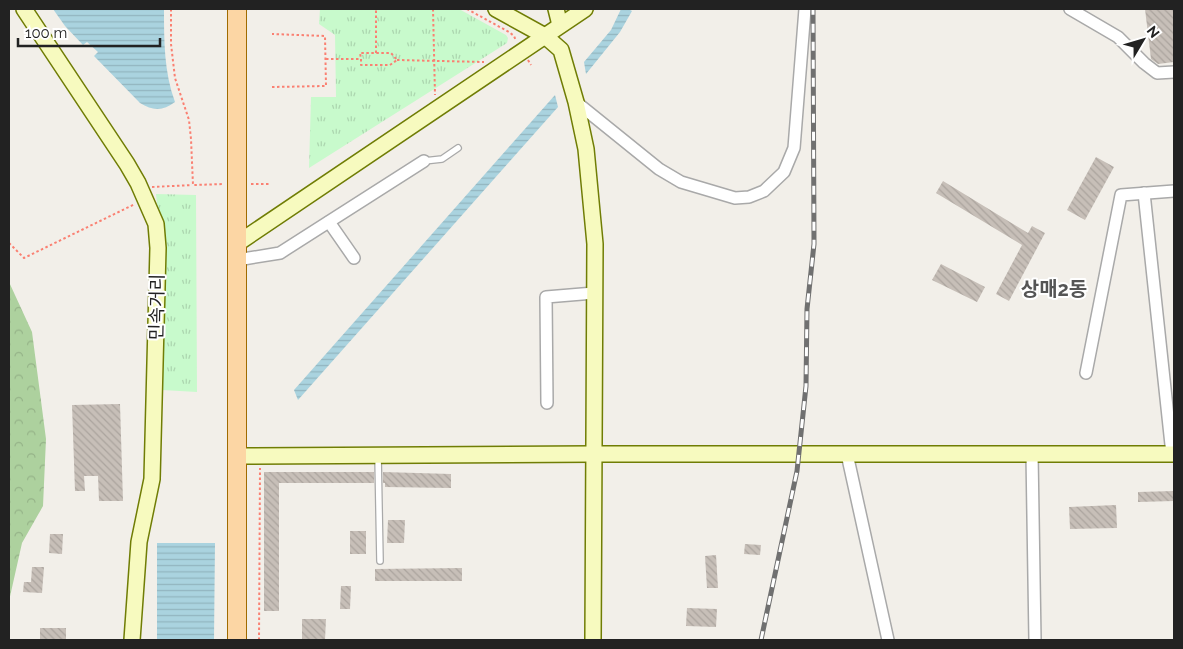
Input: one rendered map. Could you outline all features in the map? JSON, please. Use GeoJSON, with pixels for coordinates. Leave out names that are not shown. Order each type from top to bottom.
{"type":"FeatureCollection","features":[{"type":"Feature","properties":{"kind":"main road"},"geometry":{"type":"LineString","coordinates":[[237,9],[237,640]]}},
{"type":"Feature","properties":{"kind":"street","name":"민속거리"},"geometry":{"type":"LineString","coordinates":[[24,9],[127,164],[156,224],[158,248],[152,480],[138,542],[132,640]]}},
{"type":"Feature","properties":{"kind":"street"},"geometry":{"type":"LineString","coordinates":[[496,9],[544,36],[561,50],[576,102],[586,149],[595,244],[594,640]]}},
{"type":"Feature","properties":{"kind":"street"},"geometry":{"type":"LineString","coordinates":[[556,9],[560,25]]}},
{"type":"Feature","properties":{"kind":"street"},"geometry":{"type":"LineString","coordinates":[[238,251],[522,51],[585,9]]}},
{"type":"Feature","properties":{"kind":"street"},"geometry":{"type":"LineString","coordinates":[[576,102],[659,169],[681,182],[735,198],[750,197],[764,191],[784,172],[794,148],[805,9]]}},
{"type":"Feature","properties":{"kind":"street"},"geometry":{"type":"LineString","coordinates":[[1070,9],[1118,37],[1157,73],[1174,72]]}},
{"type":"Feature","properties":{"kind":"street"},"geometry":{"type":"LineString","coordinates":[[238,251],[280,253],[424,161]]}},
{"type":"Feature","properties":{"kind":"street"},"geometry":{"type":"LineString","coordinates":[[1086,373],[1121,195],[1174,191]]}},
{"type":"Feature","properties":{"kind":"street"},"geometry":{"type":"LineString","coordinates":[[238,456],[1173,454],[1144,193]]}},
{"type":"Feature","properties":{"kind":"street"},"geometry":{"type":"LineString","coordinates":[[330,222],[354,258]]}},
{"type":"Feature","properties":{"kind":"street"},"geometry":{"type":"LineString","coordinates":[[547,403],[546,297],[594,294]]}},
{"type":"Feature","properties":{"kind":"street"},"geometry":{"type":"LineString","coordinates":[[847,454],[888,640]]}},
{"type":"Feature","properties":{"kind":"street"},"geometry":{"type":"LineString","coordinates":[[1032,454],[1035,640]]}},
{"type":"Feature","properties":{"kind":"lane"},"geometry":{"type":"LineString","coordinates":[[424,161],[442,158],[458,148]]}},
{"type":"Feature","properties":{"kind":"lane"},"geometry":{"type":"LineString","coordinates":[[378,455],[380,561]]}},
{"type":"Feature","properties":{"kind":"path"},"geometry":{"type":"LineString","coordinates":[[172,9],[171,44],[175,78],[189,120],[193,185]]}},
{"type":"Feature","properties":{"kind":"path"},"geometry":{"type":"LineString","coordinates":[[376,9],[376,53]]}},
{"type":"Feature","properties":{"kind":"path"},"geometry":{"type":"LineString","coordinates":[[433,9],[435,96]]}},
{"type":"Feature","properties":{"kind":"path"},"geometry":{"type":"LineString","coordinates":[[467,9],[514,36],[532,64]]}},
{"type":"Feature","properties":{"kind":"path"},"geometry":{"type":"LineString","coordinates":[[272,34],[325,36],[326,59],[326,86],[272,87]]}},
{"type":"Feature","properties":{"kind":"path"},"geometry":{"type":"LineString","coordinates":[[397,60],[391,53],[360,53],[361,65],[390,65],[397,60],[486,62]]}},
{"type":"Feature","properties":{"kind":"path"},"geometry":{"type":"LineString","coordinates":[[326,59],[360,59]]}},
{"type":"Feature","properties":{"kind":"path"},"geometry":{"type":"LineString","coordinates":[[9,243],[24,258],[107,219],[145,198],[153,186],[271,184]]}},
{"type":"Feature","properties":{"kind":"path"},"geometry":{"type":"LineString","coordinates":[[259,640],[260,456]]}},
{"type":"Feature","properties":{"kind":"green space"},"geometry":{"type":"Polygon","coordinates":[[[320,9],[459,9],[506,35],[508,38],[507,43],[309,168],[311,97],[336,97],[335,35],[319,24],[320,9]]]}},
{"type":"Feature","properties":{"kind":"green space"},"geometry":{"type":"Polygon","coordinates":[[[156,194],[196,195],[197,392],[162,390],[162,253],[156,194]]]}},
{"type":"Feature","properties":{"kind":"green space"},"geometry":{"type":"Polygon","coordinates":[[[9,282],[32,332],[46,439],[43,506],[22,543],[9,601],[9,282]]]}},
{"type":"Feature","properties":{"kind":"water"},"geometry":{"type":"Polygon","coordinates":[[[53,9],[164,9],[167,68],[175,102],[158,109],[140,103],[94,56],[98,52],[87,42],[83,45],[65,26],[53,9]]]}},
{"type":"Feature","properties":{"kind":"water"},"geometry":{"type":"Polygon","coordinates":[[[621,9],[632,11],[620,32],[586,74],[584,62],[611,30],[621,9]]]}},
{"type":"Feature","properties":{"kind":"water"},"geometry":{"type":"Polygon","coordinates":[[[555,95],[558,107],[298,400],[294,390],[555,95]]]}},
{"type":"Feature","properties":{"kind":"water"},"geometry":{"type":"Polygon","coordinates":[[[157,543],[215,543],[214,640],[157,640],[157,543]]]}},
{"type":"Feature","properties":{"kind":"building"},"geometry":{"type":"Polygon","coordinates":[[[1145,9],[1174,9],[1174,62],[1158,64],[1151,59],[1145,9]]]}},
{"type":"Feature","properties":{"kind":"building"},"geometry":{"type":"Polygon","coordinates":[[[1096,157],[1114,167],[1085,220],[1067,210],[1096,157]]]}},
{"type":"Feature","properties":{"kind":"building"},"geometry":{"type":"Polygon","coordinates":[[[943,181],[1028,233],[1032,226],[1045,233],[1009,301],[996,294],[1022,245],[936,193],[943,181]]]}},
{"type":"Feature","properties":{"kind":"building"},"geometry":{"type":"Polygon","coordinates":[[[941,264],[985,287],[977,302],[932,280],[941,264]]]}},
{"type":"Feature","properties":{"kind":"building"},"geometry":{"type":"Polygon","coordinates":[[[120,404],[123,501],[99,501],[98,476],[84,476],[85,491],[75,491],[72,405],[120,404]]]}},
{"type":"Feature","properties":{"kind":"building"},"geometry":{"type":"Polygon","coordinates":[[[264,472],[374,472],[374,483],[279,483],[279,611],[264,611],[264,472]]]}},
{"type":"Feature","properties":{"kind":"building"},"geometry":{"type":"Polygon","coordinates":[[[383,472],[451,474],[451,488],[385,487],[383,472]]]}},
{"type":"Feature","properties":{"kind":"building"},"geometry":{"type":"Polygon","coordinates":[[[1174,491],[1174,501],[1138,502],[1138,492],[1174,491]]]}},
{"type":"Feature","properties":{"kind":"building"},"geometry":{"type":"Polygon","coordinates":[[[1116,505],[1117,528],[1070,529],[1069,507],[1116,505]]]}},
{"type":"Feature","properties":{"kind":"building"},"geometry":{"type":"Polygon","coordinates":[[[388,520],[405,520],[404,543],[387,543],[388,520]]]}},
{"type":"Feature","properties":{"kind":"building"},"geometry":{"type":"Polygon","coordinates":[[[350,531],[366,531],[366,554],[350,554],[350,531]]]}},
{"type":"Feature","properties":{"kind":"building"},"geometry":{"type":"Polygon","coordinates":[[[50,534],[63,534],[62,554],[49,553],[50,534]]]}},
{"type":"Feature","properties":{"kind":"building"},"geometry":{"type":"Polygon","coordinates":[[[745,544],[761,545],[760,555],[744,554],[745,544]]]}},
{"type":"Feature","properties":{"kind":"building"},"geometry":{"type":"Polygon","coordinates":[[[716,555],[718,588],[707,588],[705,556],[716,555]]]}},
{"type":"Feature","properties":{"kind":"building"},"geometry":{"type":"Polygon","coordinates":[[[32,567],[44,567],[42,593],[23,592],[24,582],[31,582],[32,567]]]}},
{"type":"Feature","properties":{"kind":"building"},"geometry":{"type":"Polygon","coordinates":[[[462,568],[462,581],[375,581],[375,569],[462,568]]]}},
{"type":"Feature","properties":{"kind":"building"},"geometry":{"type":"Polygon","coordinates":[[[341,586],[351,586],[350,609],[340,609],[341,586]]]}},
{"type":"Feature","properties":{"kind":"building"},"geometry":{"type":"Polygon","coordinates":[[[687,608],[717,609],[716,627],[686,626],[687,608]]]}},
{"type":"Feature","properties":{"kind":"building"},"geometry":{"type":"Polygon","coordinates":[[[302,619],[326,619],[325,640],[302,640],[302,619]]]}},
{"type":"Feature","properties":{"kind":"building"},"geometry":{"type":"Polygon","coordinates":[[[40,628],[66,628],[66,640],[40,640],[40,628]]]}},
{"type":"Feature","properties":{"kind":"railway"},"geometry":{"type":"LineString","coordinates":[[761,640],[797,471],[806,386],[807,309],[814,244],[813,9]]}},
{"type":"Feature","properties":{"kind":"district","name":"상매2동"},"geometry":{"type":"Point","coordinates":[1054,289]}}]}
